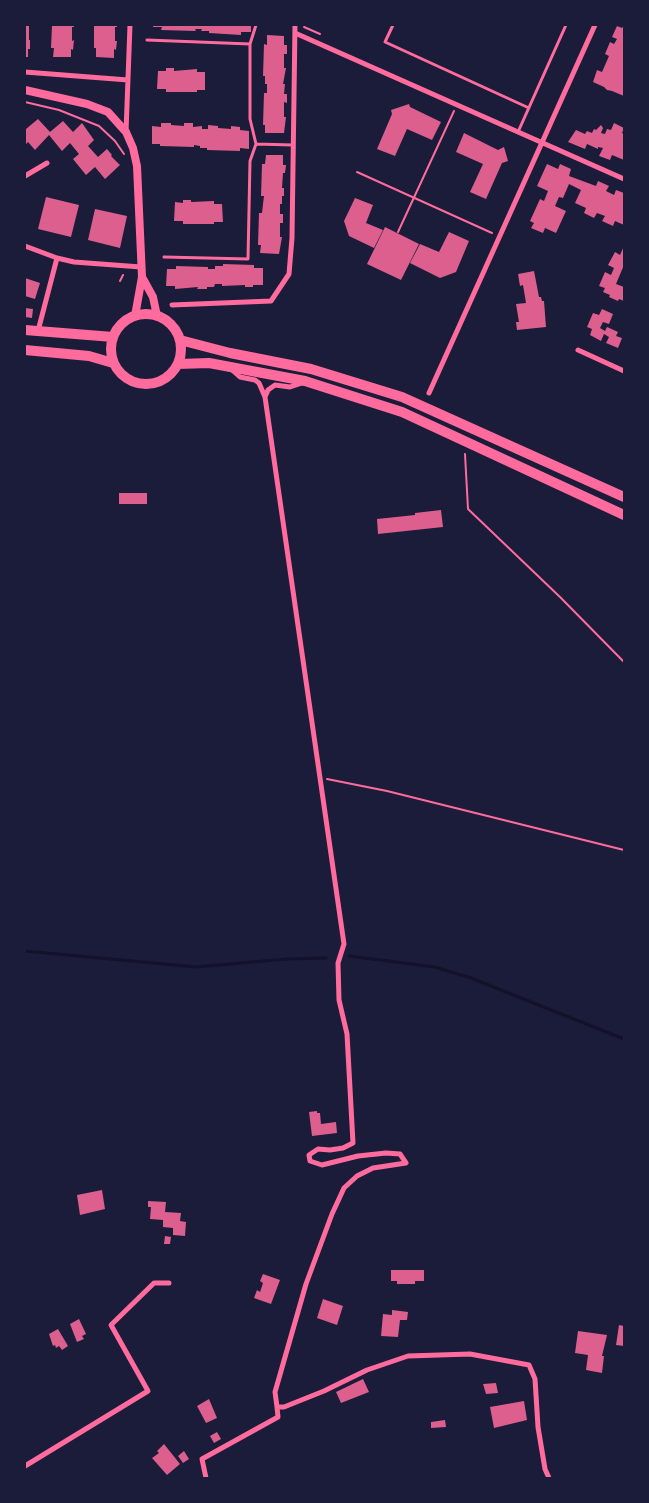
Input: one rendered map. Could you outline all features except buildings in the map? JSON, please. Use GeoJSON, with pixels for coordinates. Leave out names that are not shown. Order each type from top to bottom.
{"type":"FeatureCollection","features":[{"type":"Feature","properties":{"kind":"main road"},"geometry":{"type":"LineString","coordinates":[[146,314],[157,316],[171,324],[180,340],[182,348],[178,364],[164,380],[155,384],[144,385],[134,383],[118,371],[113,362],[111,354],[113,337],[118,328],[135,316],[146,314]]}},
{"type":"Feature","properties":{"kind":"main road"},"geometry":{"type":"LineString","coordinates":[[25,330],[113,337]]}},
{"type":"Feature","properties":{"kind":"main road"},"geometry":{"type":"LineString","coordinates":[[180,340],[230,353],[311,369],[402,397],[624,497]]}},
{"type":"Feature","properties":{"kind":"main road"},"geometry":{"type":"LineString","coordinates":[[25,350],[89,356],[113,362]]}},
{"type":"Feature","properties":{"kind":"main road"},"geometry":{"type":"LineString","coordinates":[[178,364],[209,363],[305,381],[402,412],[624,515]]}},
{"type":"Feature","properties":{"kind":"street"},"geometry":{"type":"LineString","coordinates":[[126,132],[130,25]]}},
{"type":"Feature","properties":{"kind":"street"},"geometry":{"type":"LineString","coordinates":[[172,305],[271,301],[289,274],[292,238],[295,25]]}},
{"type":"Feature","properties":{"kind":"street"},"geometry":{"type":"LineString","coordinates":[[429,393],[595,25]]}},
{"type":"Feature","properties":{"kind":"street"},"geometry":{"type":"LineString","coordinates":[[295,33],[624,180]]}},
{"type":"Feature","properties":{"kind":"street"},"geometry":{"type":"LineString","coordinates":[[25,72],[128,80]]}},
{"type":"Feature","properties":{"kind":"street"},"geometry":{"type":"LineString","coordinates":[[25,90],[87,104],[108,112],[126,132],[133,148],[136,166],[142,267],[135,316]]}},
{"type":"Feature","properties":{"kind":"street"},"geometry":{"type":"LineString","coordinates":[[25,176],[47,162]]}},
{"type":"Feature","properties":{"kind":"street"},"geometry":{"type":"LineString","coordinates":[[25,246],[74,262],[142,267]]}},
{"type":"Feature","properties":{"kind":"street"},"geometry":{"type":"LineString","coordinates":[[38,331],[57,258]]}},
{"type":"Feature","properties":{"kind":"street"},"geometry":{"type":"LineString","coordinates":[[142,277],[153,297],[157,316]]}},
{"type":"Feature","properties":{"kind":"street"},"geometry":{"type":"LineString","coordinates":[[578,350],[624,371]]}},
{"type":"Feature","properties":{"kind":"street"},"geometry":{"type":"LineString","coordinates":[[206,1478],[202,1459],[278,1417],[275,1392],[306,1284],[332,1214],[344,1188],[357,1176],[373,1168],[406,1163],[400,1154],[386,1153],[358,1156],[322,1165],[310,1161],[309,1155],[318,1149],[343,1148],[353,1143],[347,1034],[339,1000],[338,963],[344,944],[265,397],[259,383],[255,380],[240,377],[229,367]]}},
{"type":"Feature","properties":{"kind":"street"},"geometry":{"type":"LineString","coordinates":[[265,397],[268,390],[275,385],[290,387],[305,381]]}},
{"type":"Feature","properties":{"kind":"street"},"geometry":{"type":"LineString","coordinates":[[25,1466],[148,1391],[111,1325],[154,1283],[169,1282]]}},
{"type":"Feature","properties":{"kind":"street"},"geometry":{"type":"LineString","coordinates":[[277,1407],[284,1407],[324,1391],[367,1370],[408,1356],[470,1354],[529,1365],[535,1379],[538,1427],[548,1478]]}},
{"type":"Feature","properties":{"kind":"lane"},"geometry":{"type":"LineString","coordinates":[[164,257],[248,259],[250,161],[256,144],[250,119],[250,44],[256,25]]}},
{"type":"Feature","properties":{"kind":"lane"},"geometry":{"type":"LineString","coordinates":[[392,25],[384,42],[529,108]]}},
{"type":"Feature","properties":{"kind":"lane"},"geometry":{"type":"LineString","coordinates":[[518,132],[566,25]]}},
{"type":"Feature","properties":{"kind":"lane"},"geometry":{"type":"LineString","coordinates":[[147,40],[250,44]]}},
{"type":"Feature","properties":{"kind":"lane"},"geometry":{"type":"LineString","coordinates":[[256,144],[293,145]]}},
{"type":"Feature","properties":{"kind":"path"},"geometry":{"type":"LineString","coordinates":[[25,102],[59,110],[99,126],[115,141],[126,157]]}},
{"type":"Feature","properties":{"kind":"path"},"geometry":{"type":"LineString","coordinates":[[398,232],[457,105]]}},
{"type":"Feature","properties":{"kind":"path"},"geometry":{"type":"LineString","coordinates":[[357,172],[499,236]]}},
{"type":"Feature","properties":{"kind":"path"},"geometry":{"type":"LineString","coordinates":[[120,281],[127,267]]}},
{"type":"Feature","properties":{"kind":"path"},"geometry":{"type":"LineString","coordinates":[[464,441],[468,509],[560,597],[624,662]]}},
{"type":"Feature","properties":{"kind":"path"},"geometry":{"type":"LineString","coordinates":[[320,781],[328,779],[387,791],[624,850]]}},
{"type":"Feature","properties":{"kind":"waterway"},"geometry":{"type":"LineString","coordinates":[[25,951],[196,967],[287,959],[326,958]]}},
{"type":"Feature","properties":{"kind":"waterway"},"geometry":{"type":"LineString","coordinates":[[349,956],[435,967],[471,978],[624,1039]]}}]}
